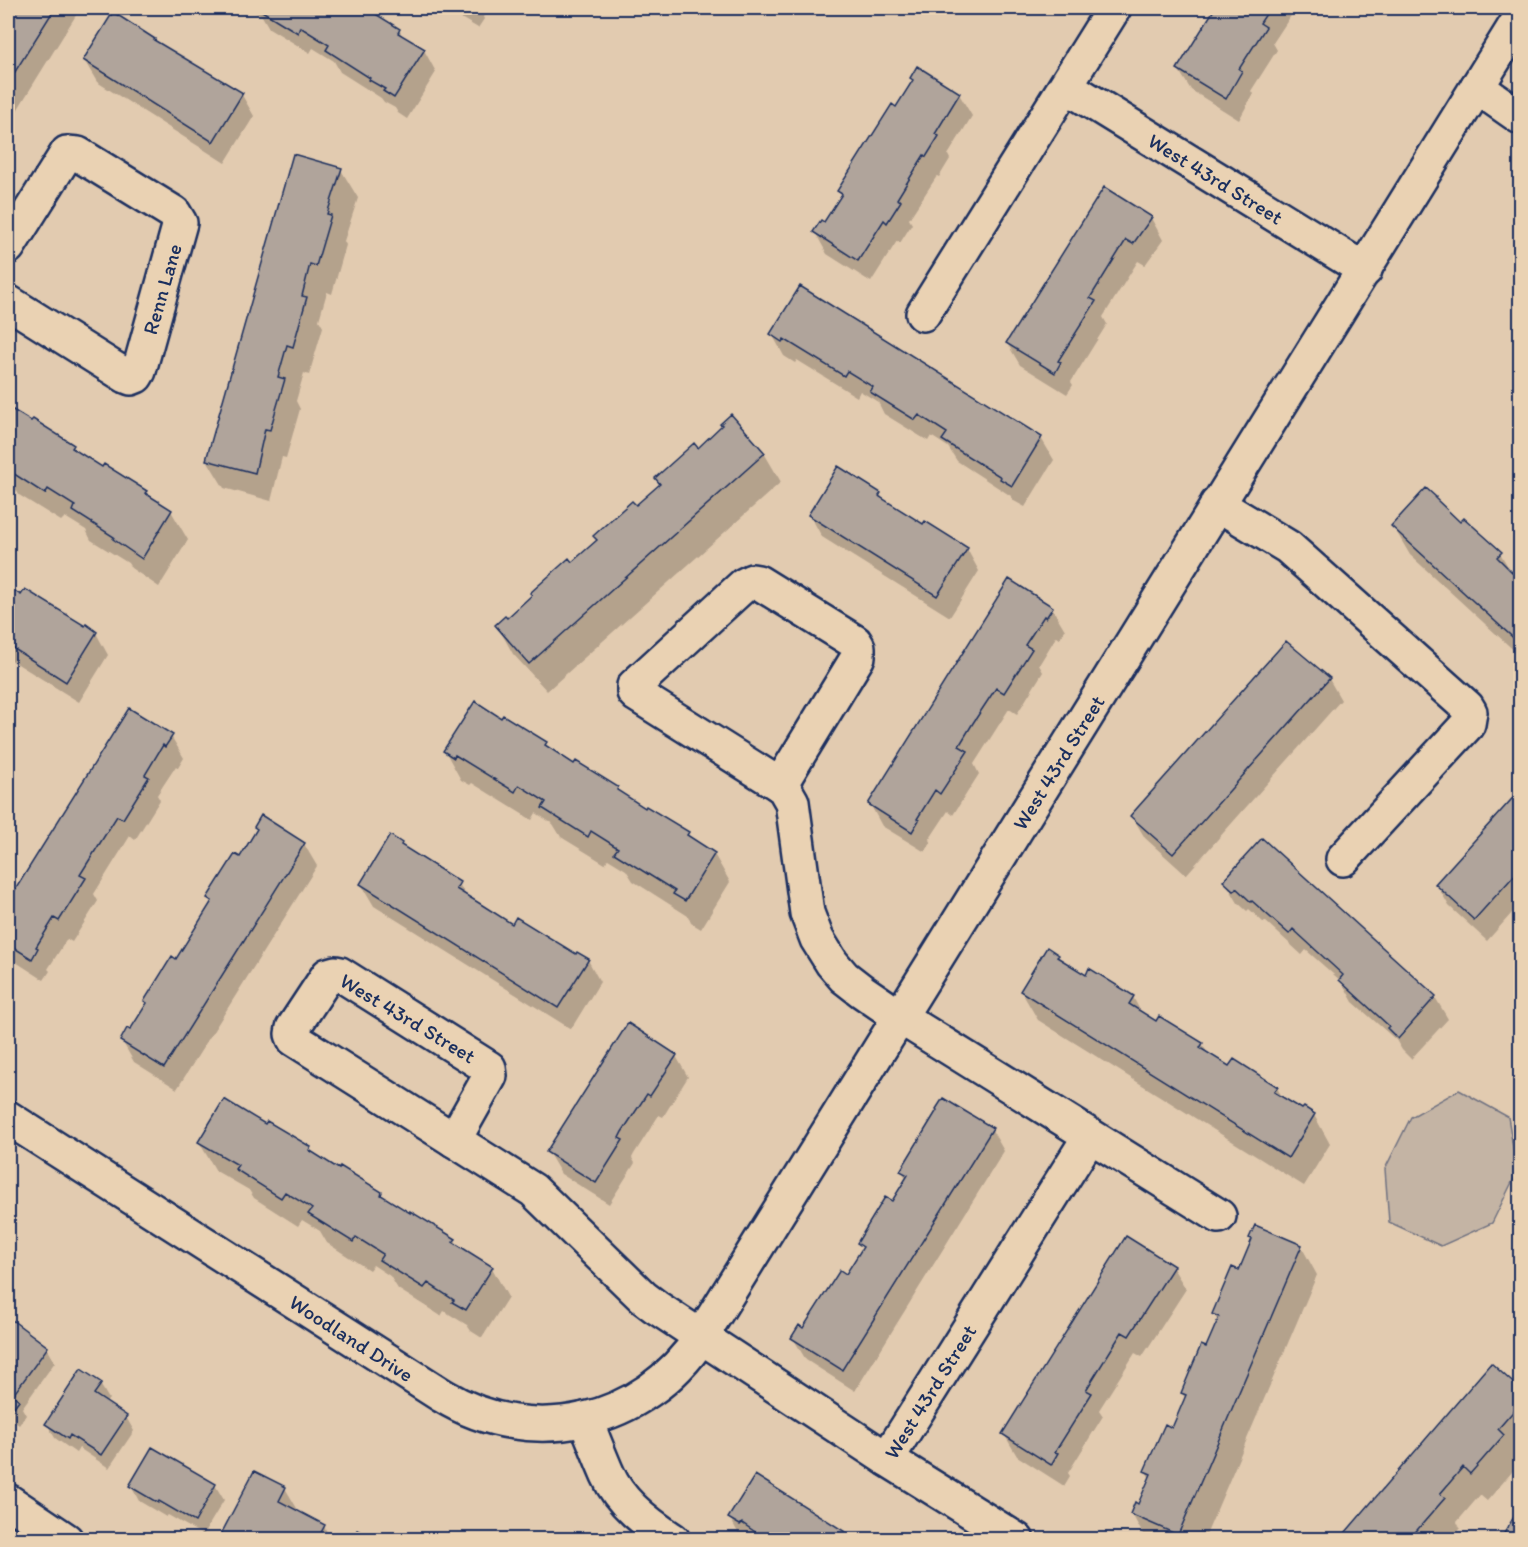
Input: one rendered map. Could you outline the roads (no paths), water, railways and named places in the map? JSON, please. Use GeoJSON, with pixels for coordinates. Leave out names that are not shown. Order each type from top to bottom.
{"type":"FeatureCollection","features":[{"type":"Feature","properties":{"kind":"street"},"geometry":{"type":"LineString","coordinates":[[923,314],[1114,8]]}},
{"type":"Feature","properties":{"kind":"street","name":"West 43rd Street"},"geometry":{"type":"LineString","coordinates":[[585,1419],[600,1416],[639,1398],[662,1380],[693,1349],[1521,18]]}},
{"type":"Feature","properties":{"kind":"street","name":"West 43rd Street"},"geometry":{"type":"LineString","coordinates":[[1066,86],[1365,270]]}},
{"type":"Feature","properties":{"kind":"street"},"geometry":{"type":"LineString","coordinates":[[1477,87],[1521,117]]}},
{"type":"Feature","properties":{"kind":"street","name":"Renn Lane"},"geometry":{"type":"LineString","coordinates":[[8,247],[67,153],[78,154],[174,213],[180,223],[136,376],[131,378],[126,376],[8,302]]}},
{"type":"Feature","properties":{"kind":"street"},"geometry":{"type":"LineString","coordinates":[[1217,504],[1288,547],[1470,712],[1468,724],[1343,859]]}},
{"type":"Feature","properties":{"kind":"street"},"geometry":{"type":"LineString","coordinates":[[780,785],[858,657],[858,647],[855,642],[808,612],[758,582],[752,581],[744,585],[634,686],[634,692],[784,788],[792,802],[807,913],[817,939],[832,963],[844,977],[900,1017],[1219,1216]]}},
{"type":"Feature","properties":{"kind":"street","name":"West 43rd Street"},"geometry":{"type":"LineString","coordinates":[[454,1140],[490,1076],[489,1068],[340,974],[328,975],[293,1028],[294,1039],[532,1190],[644,1298],[887,1459],[1090,1137]]}},
{"type":"Feature","properties":{"kind":"street","name":"Woodland Drive"},"geometry":{"type":"LineString","coordinates":[[8,1118],[456,1404],[497,1419],[527,1425],[585,1419]]}},
{"type":"Feature","properties":{"kind":"street"},"geometry":{"type":"LineString","coordinates":[[585,1419],[608,1476],[620,1495],[644,1519],[673,1539]]}},
{"type":"Feature","properties":{"kind":"street"},"geometry":{"type":"LineString","coordinates":[[887,1459],[1017,1539]]}},
{"type":"Feature","properties":{"kind":"street"},"geometry":{"type":"LineString","coordinates":[[8,1501],[66,1539]]}}]}
